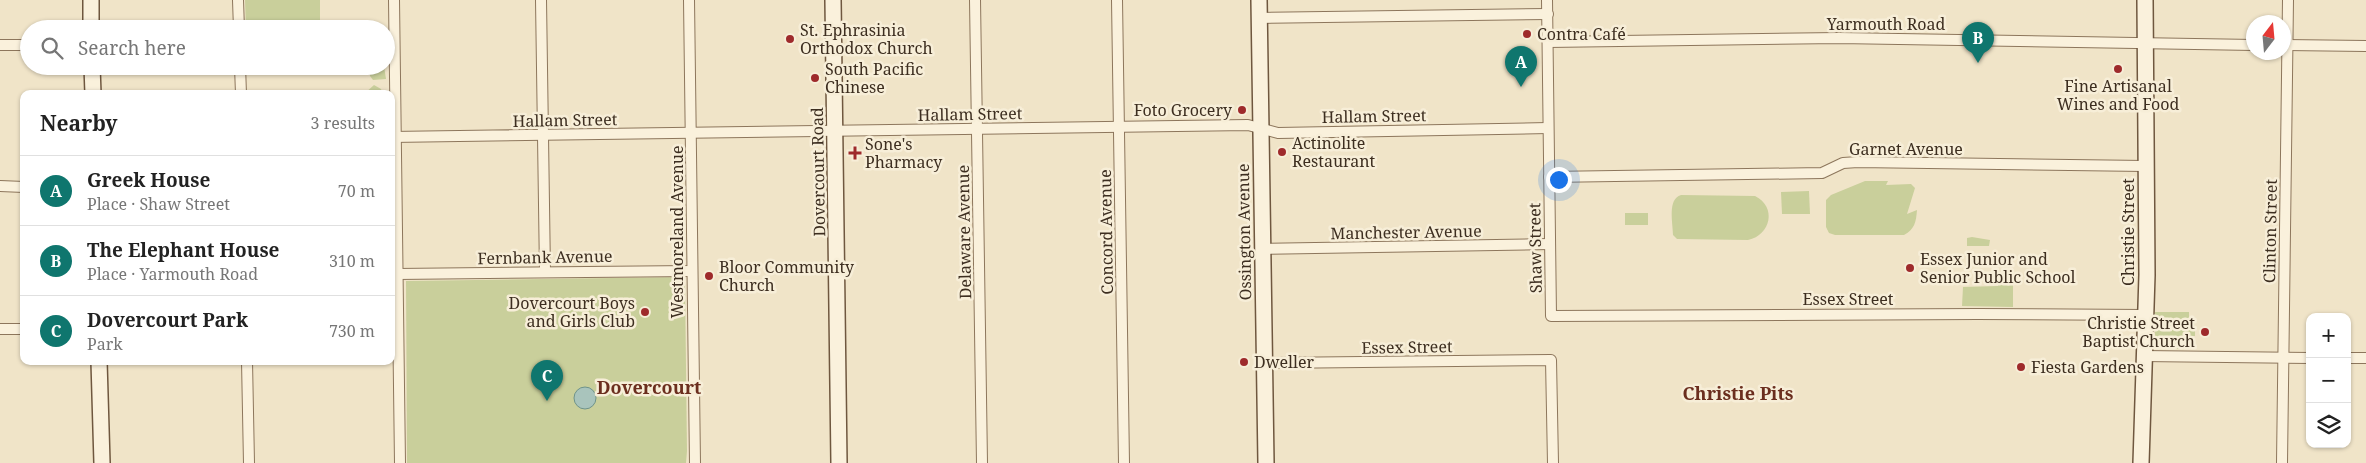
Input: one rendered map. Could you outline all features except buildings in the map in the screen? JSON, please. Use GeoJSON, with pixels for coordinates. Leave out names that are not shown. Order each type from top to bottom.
{"type":"FeatureCollection","features":[{"type":"Feature","properties":{"kind":"street"},"geometry":{"type":"LineString","coordinates":[[91,0],[91,20]]}},
{"type":"Feature","properties":{"kind":"street"},"geometry":{"type":"LineString","coordinates":[[238,0],[239,20]]}},
{"type":"Feature","properties":{"kind":"street"},"geometry":{"type":"LineString","coordinates":[[394,0],[394,20]]}},
{"type":"Feature","properties":{"kind":"street"},"geometry":{"type":"LineString","coordinates":[[541,0],[545,272]]}},
{"type":"Feature","properties":{"kind":"street","name":"Westmoreland Avenue"},"geometry":{"type":"LineString","coordinates":[[689,0],[695,463]]}},
{"type":"Feature","properties":{"kind":"street","name":"Dovercourt Road"},"geometry":{"type":"LineString","coordinates":[[833,0],[839,463]]}},
{"type":"Feature","properties":{"kind":"street","name":"Delaware Avenue"},"geometry":{"type":"LineString","coordinates":[[975,0],[982,463]]}},
{"type":"Feature","properties":{"kind":"street","name":"Concord Avenue"},"geometry":{"type":"LineString","coordinates":[[1117,0],[1124,463]]}},
{"type":"Feature","properties":{"kind":"street","name":"Ossington Avenue"},"geometry":{"type":"LineString","coordinates":[[1259,0],[1266,463]]}},
{"type":"Feature","properties":{"kind":"street","name":"Shaw Street"},"geometry":{"type":"LineString","coordinates":[[1547,0],[1551,316]]}},
{"type":"Feature","properties":{"kind":"street","name":"Christie Street"},"geometry":{"type":"LineString","coordinates":[[2141,463],[2146,275],[2145,0]]}},
{"type":"Feature","properties":{"kind":"street","name":"Clinton Street"},"geometry":{"type":"LineString","coordinates":[[2287,15],[2288,0]]}},
{"type":"Feature","properties":{"kind":"street"},"geometry":{"type":"LineString","coordinates":[[1259,18],[1548,14]]}},
{"type":"Feature","properties":{"kind":"street","name":"Yarmouth Road"},"geometry":{"type":"LineString","coordinates":[[1548,42],[1839,38],[2145,43],[2156,45],[2246,45]]}},
{"type":"Feature","properties":{"kind":"street"},"geometry":{"type":"LineString","coordinates":[[0,45],[20,45]]}},
{"type":"Feature","properties":{"kind":"street"},"geometry":{"type":"LineString","coordinates":[[2291,45],[2366,46]]}},
{"type":"Feature","properties":{"kind":"street","name":"Clinton Street"},"geometry":{"type":"LineString","coordinates":[[2282,463],[2285,60]]}},
{"type":"Feature","properties":{"kind":"street"},"geometry":{"type":"LineString","coordinates":[[92,75],[92,90]]}},
{"type":"Feature","properties":{"kind":"street"},"geometry":{"type":"LineString","coordinates":[[240,75],[241,90]]}},
{"type":"Feature","properties":{"kind":"street"},"geometry":{"type":"LineString","coordinates":[[393,75],[393,90]]}},
{"type":"Feature","properties":{"kind":"street","name":"Hallam Street"},"geometry":{"type":"LineString","coordinates":[[395,137],[1248,125],[1278,133],[1548,128]]}},
{"type":"Feature","properties":{"kind":"street","name":"Garnet Avenue"},"geometry":{"type":"LineString","coordinates":[[1548,177],[1822,173],[1842,164],[1858,162],[2145,166]]}},
{"type":"Feature","properties":{"kind":"street"},"geometry":{"type":"LineString","coordinates":[[0,186],[20,187]]}},
{"type":"Feature","properties":{"kind":"street"},"geometry":{"type":"LineString","coordinates":[[395,192],[400,463]]}},
{"type":"Feature","properties":{"kind":"street","name":"Manchester Avenue"},"geometry":{"type":"LineString","coordinates":[[1262,249],[1550,244]]}},
{"type":"Feature","properties":{"kind":"street","name":"Fernbank Avenue"},"geometry":{"type":"LineString","coordinates":[[398,274],[692,270]]}},
{"type":"Feature","properties":{"kind":"street","name":"Essex Street"},"geometry":{"type":"LineString","coordinates":[[1551,316],[2144,315]]}},
{"type":"Feature","properties":{"kind":"street"},"geometry":{"type":"LineString","coordinates":[[0,328],[20,329]]}},
{"type":"Feature","properties":{"kind":"street"},"geometry":{"type":"LineString","coordinates":[[2143,356],[2306,358]]}},
{"type":"Feature","properties":{"kind":"street"},"geometry":{"type":"LineString","coordinates":[[2351,358],[2366,358]]}},
{"type":"Feature","properties":{"kind":"street","name":"Essex Street"},"geometry":{"type":"LineString","coordinates":[[1264,363],[1551,360],[1553,463]]}},
{"type":"Feature","properties":{"kind":"street"},"geometry":{"type":"LineString","coordinates":[[99,365],[102,463]]}},
{"type":"Feature","properties":{"kind":"street"},"geometry":{"type":"LineString","coordinates":[[247,365],[249,463]]}},
{"type":"Feature","properties":{"kind":"green space"},"geometry":{"type":"Polygon","coordinates":[[[245,0],[320,0],[320,20],[246,20],[245,0]]]}},
{"type":"Feature","properties":{"kind":"green space"},"geometry":{"type":"Polygon","coordinates":[[[385,75],[386,79],[373,80],[370,76],[385,75]]]}},
{"type":"Feature","properties":{"kind":"green space"},"geometry":{"type":"Polygon","coordinates":[[[374,85],[381,90],[368,90],[374,85]]]}},
{"type":"Feature","properties":{"kind":"green space"},"geometry":{"type":"Polygon","coordinates":[[[1865,181],[1888,181],[1886,185],[1911,184],[1915,188],[1907,214],[1917,210],[1915,222],[1911,230],[1904,235],[1835,235],[1829,233],[1826,227],[1826,200],[1831,195],[1865,181]]]}},
{"type":"Feature","properties":{"kind":"green space"},"geometry":{"type":"Polygon","coordinates":[[[1809,191],[1810,214],[1782,214],[1781,192],[1809,191]]]}},
{"type":"Feature","properties":{"kind":"green space"},"geometry":{"type":"Polygon","coordinates":[[[1681,195],[1755,196],[1762,201],[1769,213],[1766,227],[1762,233],[1748,240],[1677,239],[1673,235],[1672,206],[1677,197],[1681,195]]]}},
{"type":"Feature","properties":{"kind":"green space"},"geometry":{"type":"Polygon","coordinates":[[[1625,213],[1648,213],[1648,225],[1625,225],[1625,213]]]}},
{"type":"Feature","properties":{"kind":"green space"},"geometry":{"type":"Polygon","coordinates":[[[1967,238],[1990,240],[1989,246],[1967,246],[1967,238]]]}},
{"type":"Feature","properties":{"kind":"green space"},"geometry":{"type":"Polygon","coordinates":[[[1998,275],[2013,275],[2013,307],[1962,306],[1963,287],[1998,286],[1998,275]]]}},
{"type":"Feature","properties":{"kind":"green space"},"geometry":{"type":"Polygon","coordinates":[[[681,277],[685,281],[686,463],[407,463],[406,281],[681,277]]]}},
{"type":"Feature","properties":{"kind":"green space"},"geometry":{"type":"Polygon","coordinates":[[[2155,312],[2189,312],[2189,328],[2191,320],[2195,320],[2195,336],[2185,336],[2184,349],[2155,346],[2155,312]]]}},
{"type":"Feature","properties":{"kind":"water"},"geometry":{"type":"Polygon","coordinates":[[[585,387],[593,390],[596,398],[593,406],[585,409],[577,406],[574,398],[577,390],[585,387]]]}},
{"type":"Feature","properties":{"kind":"place","name":"Contra Café"},"geometry":{"type":"Point","coordinates":[1527,34]}},
{"type":"Feature","properties":{"kind":"place","name":"St. Ephrasinia Orthodox Church"},"geometry":{"type":"Point","coordinates":[790,39]}},
{"type":"Feature","properties":{"kind":"place","name":"The Elephant House"},"geometry":{"type":"Point","coordinates":[1978,63]}},
{"type":"Feature","properties":{"kind":"place","name":"Fine Artisanal Wines and Food"},"geometry":{"type":"Point","coordinates":[2118,69]}},
{"type":"Feature","properties":{"kind":"place","name":"South Pacific Chinese"},"geometry":{"type":"Point","coordinates":[815,78]}},
{"type":"Feature","properties":{"kind":"place","name":"Greek House"},"geometry":{"type":"Point","coordinates":[1521,87]}},
{"type":"Feature","properties":{"kind":"place","name":"Foto Grocery"},"geometry":{"type":"Point","coordinates":[1242,110]}},
{"type":"Feature","properties":{"kind":"place","name":"Actinolite Restaurant"},"geometry":{"type":"Point","coordinates":[1282,152]}},
{"type":"Feature","properties":{"kind":"place","name":"Sone's Pharmacy"},"geometry":{"type":"Point","coordinates":[855,153]}},
{"type":"Feature","properties":{"kind":"place","name":"Essex Junior and Senior Public School"},"geometry":{"type":"Point","coordinates":[1910,268]}},
{"type":"Feature","properties":{"kind":"place","name":"Bloor Community Church"},"geometry":{"type":"Point","coordinates":[709,276]}},
{"type":"Feature","properties":{"kind":"place","name":"Dovercourt Boys and Girls Club"},"geometry":{"type":"Point","coordinates":[645,312]}},
{"type":"Feature","properties":{"kind":"place","name":"Christie Street Baptist Church"},"geometry":{"type":"Point","coordinates":[2205,332]}},
{"type":"Feature","properties":{"kind":"place","name":"Dweller"},"geometry":{"type":"Point","coordinates":[1244,362]}},
{"type":"Feature","properties":{"kind":"place","name":"Fiesta Gardens"},"geometry":{"type":"Point","coordinates":[2021,367]}},
{"type":"Feature","properties":{"kind":"place","name":"Dovercourt Park"},"geometry":{"type":"Point","coordinates":[547,401]}},
{"type":"Feature","properties":{"kind":"district","name":"Dovercourt"},"geometry":{"type":"Point","coordinates":[649,388]}},
{"type":"Feature","properties":{"kind":"district","name":"Christie Pits"},"geometry":{"type":"Point","coordinates":[1738,394]}}]}
